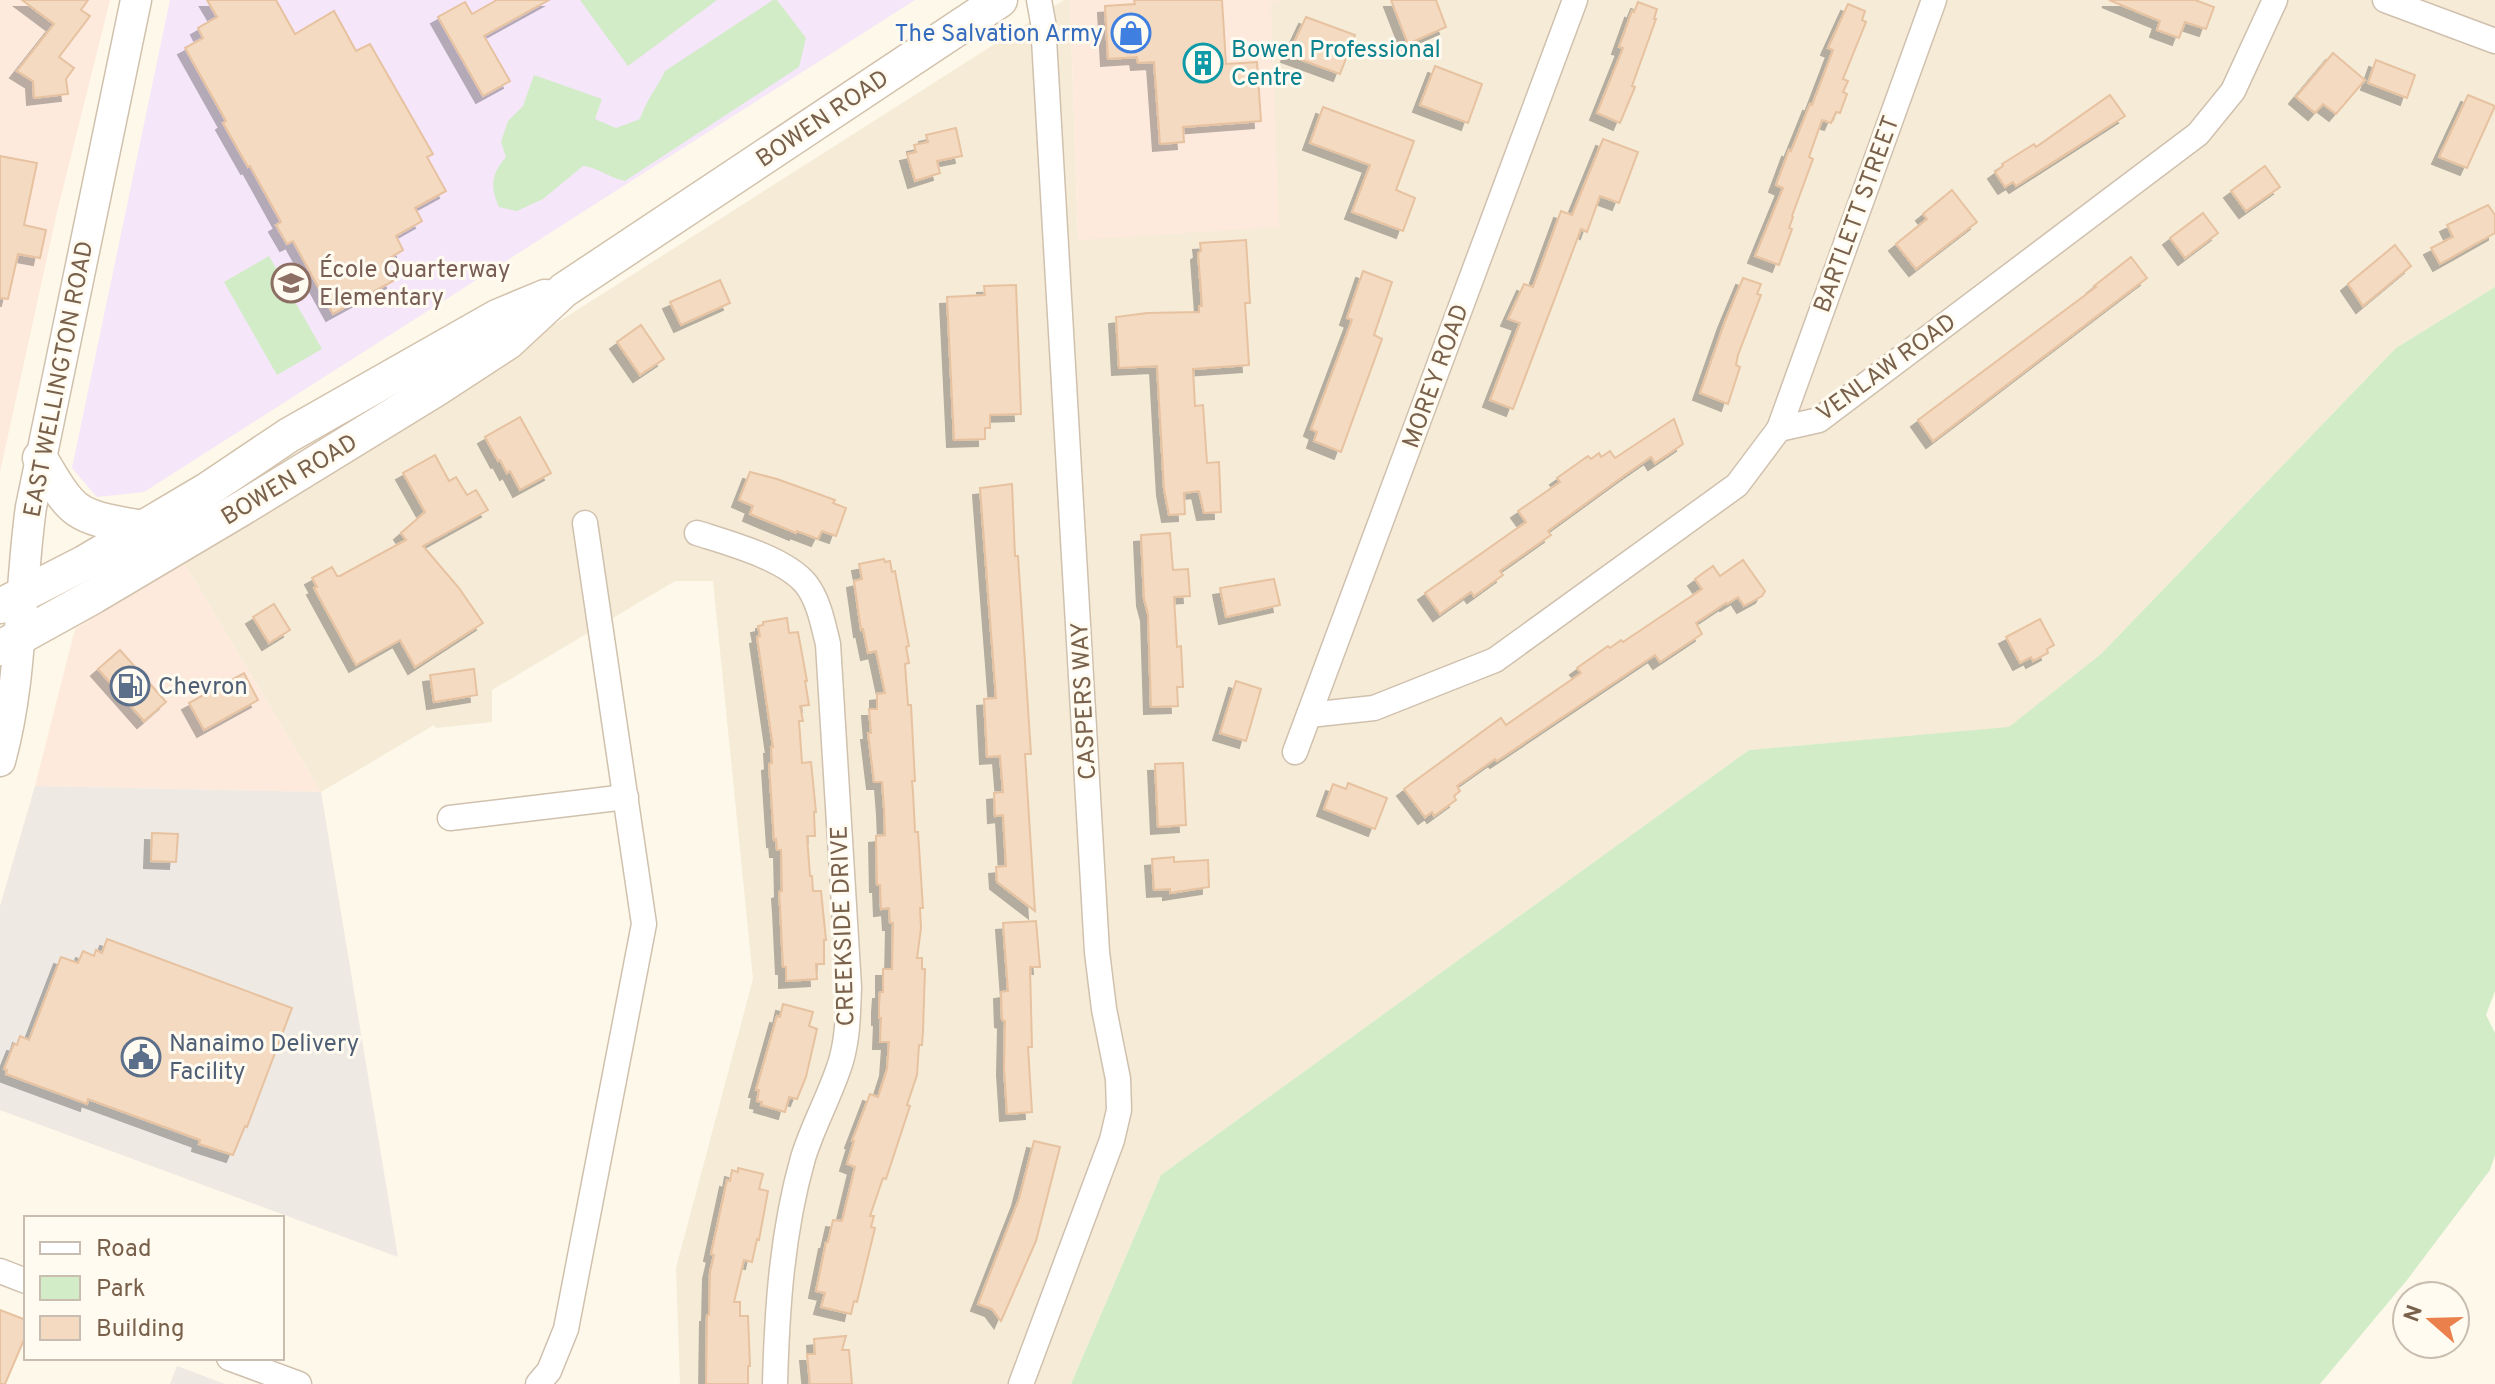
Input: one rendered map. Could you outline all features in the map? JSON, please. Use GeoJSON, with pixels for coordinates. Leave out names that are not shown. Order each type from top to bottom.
{"type":"FeatureCollection","features":[{"type":"Feature","properties":{"kind":"main road","name":"BOWEN ROAD"},"geometry":{"type":"LineString","coordinates":[[10,643],[268,493],[436,389],[508,342],[564,290],[1000,0]]}},
{"type":"Feature","properties":{"kind":"main road","name":"BOWEN ROAD"},"geometry":{"type":"LineString","coordinates":[[11,600],[84,563],[207,490],[289,435],[497,317],[564,290]]}},
{"type":"Feature","properties":{"kind":"main road"},"geometry":{"type":"LineString","coordinates":[[40,458],[66,501],[78,512],[91,518],[143,528]]}},
{"type":"Feature","properties":{"kind":"street","name":"EAST WELLINGTON ROAD"},"geometry":{"type":"LineString","coordinates":[[0,761],[16,688],[10,643],[11,600],[26,541],[40,458],[136,0]]}},
{"type":"Feature","properties":{"kind":"street","name":"CASPERS WAY"},"geometry":{"type":"LineString","coordinates":[[1021,1384],[1112,1140],[1119,1110],[1118,1079],[1097,952],[1043,22],[1039,0]]}},
{"type":"Feature","properties":{"kind":"street","name":"MOREY ROAD"},"geometry":{"type":"LineString","coordinates":[[1295,752],[1575,0]]}},
{"type":"Feature","properties":{"kind":"street","name":"BARTLETT STREET"},"geometry":{"type":"LineString","coordinates":[[1779,429],[1934,0]]}},
{"type":"Feature","properties":{"kind":"street","name":"VENLAW ROAD"},"geometry":{"type":"LineString","coordinates":[[1779,429],[1819,420],[2198,134],[2233,91],[2275,0]]}},
{"type":"Feature","properties":{"kind":"street"},"geometry":{"type":"LineString","coordinates":[[2385,0],[2495,41]]}},
{"type":"Feature","properties":{"kind":"street"},"geometry":{"type":"LineString","coordinates":[[1309,715],[1374,708],[1495,660],[1737,485],[1779,429]]}},
{"type":"Feature","properties":{"kind":"street"},"geometry":{"type":"LineString","coordinates":[[538,1384],[549,1371],[566,1329],[644,924],[585,523]]}},
{"type":"Feature","properties":{"kind":"street","name":"CREEKSIDE DRIVE"},"geometry":{"type":"LineString","coordinates":[[697,533],[754,551],[805,583],[819,609],[828,644],[849,987],[847,1029],[841,1061],[803,1157],[793,1204],[777,1308],[775,1384]]}},
{"type":"Feature","properties":{"kind":"street"},"geometry":{"type":"LineString","coordinates":[[450,818],[626,797]]}},
{"type":"Feature","properties":{"kind":"street"},"geometry":{"type":"LineString","coordinates":[[0,1271],[24,1280]]}},
{"type":"Feature","properties":{"kind":"street"},"geometry":{"type":"LineString","coordinates":[[234,1360],[299,1384]]}},
{"type":"Feature","properties":{"kind":"shaded area"},"geometry":{"type":"Polygon","coordinates":[[[0,0],[110,0],[57,212],[0,472],[0,0]]]}},
{"type":"Feature","properties":{"kind":"shaded area","name":"École Quarterway Elementary"},"geometry":{"type":"Polygon","coordinates":[[[170,0],[915,0],[144,492],[97,497],[72,468],[170,0]]]}},
{"type":"Feature","properties":{"kind":"shaded area"},"geometry":{"type":"Polygon","coordinates":[[[1064,0],[1070,0],[1078,240],[1271,2],[1278,0],[2495,0],[2495,287],[2396,348],[2101,654],[2009,728],[1749,750],[1161,1175],[1071,1384],[680,1384],[676,1268],[753,979],[713,581],[675,581],[492,690],[492,722],[436,728],[434,725],[321,792],[183,561],[1064,0]]]}},
{"type":"Feature","properties":{"kind":"shaded area"},"geometry":{"type":"Polygon","coordinates":[[[1070,0],[1278,0],[1271,3],[1279,227],[1078,240],[1070,0]]]}},
{"type":"Feature","properties":{"kind":"shaded area"},"geometry":{"type":"Polygon","coordinates":[[[183,561],[321,792],[35,786],[75,629],[183,561]]]}},
{"type":"Feature","properties":{"kind":"shaded area"},"geometry":{"type":"Polygon","coordinates":[[[35,786],[321,792],[398,1257],[0,1110],[0,906],[35,786]]]}},
{"type":"Feature","properties":{"kind":"shaded area"},"geometry":{"type":"Polygon","coordinates":[[[177,1366],[225,1384],[170,1384],[177,1366]]]}},
{"type":"Feature","properties":{"kind":"green space"},"geometry":{"type":"Polygon","coordinates":[[[580,0],[717,0],[628,66],[580,0]]]}},
{"type":"Feature","properties":{"kind":"green space"},"geometry":{"type":"Polygon","coordinates":[[[777,0],[806,38],[799,67],[625,181],[583,166],[543,199],[517,211],[499,207],[493,187],[497,169],[506,157],[501,142],[508,121],[523,106],[534,75],[602,99],[595,119],[616,128],[640,119],[665,71],[777,0]]]}},
{"type":"Feature","properties":{"kind":"green space"},"geometry":{"type":"Polygon","coordinates":[[[269,256],[322,349],[277,375],[224,282],[269,256]]]}},
{"type":"Feature","properties":{"kind":"green space"},"geometry":{"type":"Polygon","coordinates":[[[2495,287],[2495,991],[2486,1015],[2495,1033],[2495,1155],[2490,1170],[2407,1280],[2391,1280],[2391,1299],[2320,1384],[1071,1384],[1161,1175],[1749,750],[2009,727],[2101,654],[2396,348],[2495,287]]]}},
{"type":"Feature","properties":{"kind":"building"},"geometry":{"type":"Polygon","coordinates":[[[22,0],[88,0],[81,10],[90,16],[59,57],[74,68],[66,79],[68,94],[34,98],[33,81],[17,71],[54,24],[22,0]]]}},
{"type":"Feature","properties":{"kind":"building"},"geometry":{"type":"Polygon","coordinates":[[[207,0],[276,0],[295,34],[334,11],[356,51],[370,44],[433,154],[427,157],[446,191],[415,208],[422,221],[396,236],[403,250],[383,262],[393,281],[333,314],[293,241],[287,244],[276,225],[281,222],[223,123],[226,121],[185,48],[203,38],[198,28],[217,17],[207,0]]]}},
{"type":"Feature","properties":{"kind":"building"},"geometry":{"type":"Polygon","coordinates":[[[497,0],[549,0],[484,36],[510,81],[483,96],[438,17],[465,2],[472,14],[497,0]]]}},
{"type":"Feature","properties":{"kind":"building"},"geometry":{"type":"Polygon","coordinates":[[[1134,0],[1222,0],[1226,64],[1257,62],[1261,121],[1183,127],[1184,142],[1160,144],[1154,62],[1138,63],[1137,57],[1108,59],[1105,6],[1135,4],[1134,0]]]}},
{"type":"Feature","properties":{"kind":"building"},"geometry":{"type":"Polygon","coordinates":[[[1391,0],[1436,0],[1446,27],[1408,44],[1391,0]]]}},
{"type":"Feature","properties":{"kind":"building"},"geometry":{"type":"Polygon","coordinates":[[[2109,0],[2195,0],[2214,7],[2206,29],[2185,22],[2179,38],[2157,30],[2160,21],[2109,0]]]}},
{"type":"Feature","properties":{"kind":"building"},"geometry":{"type":"Polygon","coordinates":[[[1638,2],[1657,9],[1656,19],[1620,123],[1597,113],[1623,48],[1619,47],[1632,11],[1638,2]]]}},
{"type":"Feature","properties":{"kind":"building"},"geometry":{"type":"Polygon","coordinates":[[[1848,4],[1865,11],[1862,20],[1866,22],[1843,79],[1848,81],[1843,92],[1847,94],[1840,113],[1836,112],[1831,123],[1822,120],[1809,157],[1813,159],[1792,216],[1789,228],[1792,229],[1779,265],[1755,256],[1783,188],[1776,185],[1789,150],[1812,105],[1833,50],[1828,48],[1848,4]]]}},
{"type":"Feature","properties":{"kind":"building"},"geometry":{"type":"Polygon","coordinates":[[[1306,17],[1355,35],[1340,74],[1288,55],[1306,17]]]}},
{"type":"Feature","properties":{"kind":"building"},"geometry":{"type":"Polygon","coordinates":[[[2333,53],[2365,80],[2336,114],[2323,104],[2315,113],[2296,97],[2333,53]]]}},
{"type":"Feature","properties":{"kind":"building"},"geometry":{"type":"Polygon","coordinates":[[[2376,60],[2415,75],[2407,98],[2368,83],[2376,60]]]}},
{"type":"Feature","properties":{"kind":"building"},"geometry":{"type":"Polygon","coordinates":[[[1435,66],[1482,84],[1468,123],[1420,105],[1435,66]]]}},
{"type":"Feature","properties":{"kind":"building"},"geometry":{"type":"Polygon","coordinates":[[[2110,95],[2125,116],[2016,186],[2013,182],[2005,187],[1995,172],[2002,164],[2034,144],[2036,147],[2110,95]]]}},
{"type":"Feature","properties":{"kind":"building"},"geometry":{"type":"Polygon","coordinates":[[[2468,95],[2495,106],[2467,168],[2439,157],[2468,95]]]}},
{"type":"Feature","properties":{"kind":"building"},"geometry":{"type":"Polygon","coordinates":[[[1323,107],[1414,141],[1396,190],[1415,198],[1403,231],[1352,212],[1370,165],[1310,143],[1323,107]]]}},
{"type":"Feature","properties":{"kind":"building"},"geometry":{"type":"Polygon","coordinates":[[[956,128],[962,156],[937,161],[940,173],[915,181],[907,154],[916,152],[914,145],[928,142],[926,135],[956,128]]]}},
{"type":"Feature","properties":{"kind":"building"},"geometry":{"type":"Polygon","coordinates":[[[1603,139],[1638,152],[1619,203],[1600,196],[1587,232],[1581,229],[1513,409],[1490,400],[1520,323],[1508,319],[1524,284],[1533,287],[1561,211],[1572,215],[1603,139]]]}},
{"type":"Feature","properties":{"kind":"building"},"geometry":{"type":"Polygon","coordinates":[[[0,156],[37,163],[24,225],[46,230],[40,258],[18,254],[8,299],[0,298],[0,156]]]}},
{"type":"Feature","properties":{"kind":"building"},"geometry":{"type":"Polygon","coordinates":[[[2265,166],[2280,187],[2246,211],[2231,191],[2265,166]]]}},
{"type":"Feature","properties":{"kind":"building"},"geometry":{"type":"Polygon","coordinates":[[[1952,190],[1977,222],[1916,269],[1896,244],[1927,219],[1923,214],[1952,190]]]}},
{"type":"Feature","properties":{"kind":"building"},"geometry":{"type":"Polygon","coordinates":[[[2488,205],[2495,215],[2495,233],[2440,264],[2431,248],[2453,237],[2447,225],[2488,205]]]}},
{"type":"Feature","properties":{"kind":"building"},"geometry":{"type":"Polygon","coordinates":[[[2203,213],[2218,233],[2185,258],[2170,238],[2203,213]]]}},
{"type":"Feature","properties":{"kind":"building"},"geometry":{"type":"Polygon","coordinates":[[[1246,240],[1250,303],[1245,303],[1249,365],[1193,369],[1195,406],[1203,405],[1207,463],[1219,462],[1221,512],[1204,513],[1199,491],[1184,493],[1185,514],[1169,515],[1164,489],[1157,366],[1119,368],[1116,317],[1199,312],[1199,306],[1202,306],[1200,243],[1246,240]]]}},
{"type":"Feature","properties":{"kind":"building"},"geometry":{"type":"Polygon","coordinates":[[[2395,245],[2411,266],[2363,306],[2348,284],[2395,245]]]}},
{"type":"Feature","properties":{"kind":"building"},"geometry":{"type":"Polygon","coordinates":[[[2131,257],[2147,278],[1933,441],[1918,420],[2096,287],[2131,257]]]}},
{"type":"Feature","properties":{"kind":"building"},"geometry":{"type":"Polygon","coordinates":[[[1363,271],[1392,282],[1374,335],[1382,339],[1341,452],[1314,441],[1317,432],[1311,429],[1352,320],[1347,318],[1363,271]]]}},
{"type":"Feature","properties":{"kind":"building"},"geometry":{"type":"Polygon","coordinates":[[[1743,278],[1761,284],[1757,294],[1761,295],[1738,355],[1736,365],[1740,367],[1728,404],[1700,393],[1743,278]]]}},
{"type":"Feature","properties":{"kind":"building"},"geometry":{"type":"Polygon","coordinates":[[[720,280],[730,303],[681,325],[670,302],[720,280]]]}},
{"type":"Feature","properties":{"kind":"building"},"geometry":{"type":"Polygon","coordinates":[[[1016,285],[1021,414],[990,415],[990,428],[985,428],[985,439],[954,440],[947,297],[985,295],[984,286],[1016,285]]]}},
{"type":"Feature","properties":{"kind":"building"},"geometry":{"type":"Polygon","coordinates":[[[641,325],[664,359],[640,375],[617,342],[641,325]]]}},
{"type":"Feature","properties":{"kind":"building"},"geometry":{"type":"Polygon","coordinates":[[[520,417],[551,473],[520,490],[485,437],[520,417]]]}},
{"type":"Feature","properties":{"kind":"building"},"geometry":{"type":"Polygon","coordinates":[[[1674,419],[1683,444],[1655,463],[1651,457],[1625,475],[1548,531],[1551,535],[1500,571],[1503,575],[1474,596],[1471,592],[1440,614],[1425,593],[1526,522],[1518,511],[1560,482],[1557,478],[1588,456],[1591,459],[1599,453],[1601,457],[1610,451],[1615,458],[1674,419]]]}},
{"type":"Feature","properties":{"kind":"building"},"geometry":{"type":"Polygon","coordinates":[[[435,455],[449,481],[456,477],[467,495],[476,490],[488,510],[423,546],[459,588],[483,623],[415,667],[400,640],[356,665],[314,588],[317,587],[312,578],[332,567],[340,576],[406,540],[401,533],[425,512],[403,473],[435,455]]]}},
{"type":"Feature","properties":{"kind":"building"},"geometry":{"type":"Polygon","coordinates":[[[750,472],[835,500],[833,503],[846,508],[836,536],[822,531],[818,539],[750,514],[753,506],[739,500],[750,472]]]}},
{"type":"Feature","properties":{"kind":"building"},"geometry":{"type":"Polygon","coordinates":[[[1012,484],[1031,754],[1025,754],[1035,911],[997,882],[996,867],[1006,866],[1003,815],[995,816],[994,793],[1003,792],[1000,756],[987,757],[984,699],[996,698],[980,488],[1012,484]]]}},
{"type":"Feature","properties":{"kind":"building"},"geometry":{"type":"Polygon","coordinates":[[[1170,533],[1173,570],[1188,569],[1190,596],[1174,597],[1183,687],[1177,687],[1178,706],[1151,707],[1148,614],[1144,599],[1141,535],[1170,533]]]}},
{"type":"Feature","properties":{"kind":"building"},"geometry":{"type":"Polygon","coordinates":[[[884,559],[885,562],[890,561],[892,572],[895,571],[909,646],[906,647],[909,663],[905,664],[908,705],[911,705],[915,832],[918,832],[923,908],[920,908],[917,958],[922,958],[922,969],[925,969],[923,1031],[917,1075],[907,1105],[910,1106],[870,1216],[874,1216],[871,1227],[875,1228],[857,1302],[854,1301],[851,1314],[821,1307],[825,1293],[816,1291],[826,1242],[833,1220],[842,1221],[855,1167],[847,1164],[852,1141],[870,1094],[878,1097],[887,1069],[889,1042],[880,1042],[879,1005],[880,992],[883,992],[883,969],[892,969],[893,923],[890,923],[889,908],[881,909],[880,885],[877,885],[876,836],[885,835],[884,808],[882,782],[874,782],[868,733],[871,733],[869,709],[877,709],[877,694],[885,693],[876,651],[868,653],[861,630],[854,581],[862,579],[859,564],[884,559]]]}},
{"type":"Feature","properties":{"kind":"building"},"geometry":{"type":"Polygon","coordinates":[[[1743,560],[1765,591],[1762,596],[1744,606],[1738,597],[1696,623],[1702,634],[1660,662],[1655,655],[1497,761],[1495,759],[1457,786],[1460,791],[1454,796],[1456,800],[1434,816],[1432,812],[1425,817],[1404,789],[1501,718],[1506,725],[1581,673],[1577,668],[1608,646],[1610,648],[1621,640],[1623,642],[1702,589],[1695,579],[1713,566],[1720,576],[1743,560]]]}},
{"type":"Feature","properties":{"kind":"building"},"geometry":{"type":"Polygon","coordinates":[[[1274,579],[1280,605],[1226,617],[1220,588],[1274,579]]]}},
{"type":"Feature","properties":{"kind":"building"},"geometry":{"type":"Polygon","coordinates":[[[274,604],[290,630],[269,643],[253,617],[274,604]]]}},
{"type":"Feature","properties":{"kind":"building"},"geometry":{"type":"Polygon","coordinates":[[[787,618],[789,633],[798,632],[807,681],[809,705],[800,706],[803,721],[799,721],[802,763],[811,762],[816,812],[815,836],[807,836],[810,876],[813,891],[821,891],[826,940],[824,964],[816,964],[817,979],[786,981],[779,892],[782,891],[781,850],[777,850],[774,840],[769,764],[772,763],[773,747],[757,637],[760,636],[758,626],[763,622],[787,618]]]}},
{"type":"Feature","properties":{"kind":"building"},"geometry":{"type":"Polygon","coordinates":[[[2040,619],[2054,645],[2047,649],[2048,653],[2033,661],[2031,657],[2020,663],[2006,637],[2040,619]]]}},
{"type":"Feature","properties":{"kind":"building"},"geometry":{"type":"Polygon","coordinates":[[[120,650],[166,702],[144,721],[98,669],[120,650]]]}},
{"type":"Feature","properties":{"kind":"building"},"geometry":{"type":"Polygon","coordinates":[[[474,669],[477,695],[434,702],[430,675],[474,669]]]}},
{"type":"Feature","properties":{"kind":"building"},"geometry":{"type":"Polygon","coordinates":[[[244,673],[258,700],[204,730],[189,703],[244,673]]]}},
{"type":"Feature","properties":{"kind":"building"},"geometry":{"type":"Polygon","coordinates":[[[1236,681],[1261,689],[1246,741],[1220,733],[1236,681]]]}},
{"type":"Feature","properties":{"kind":"building"},"geometry":{"type":"Polygon","coordinates":[[[1183,763],[1186,825],[1158,827],[1155,764],[1183,763]]]}},
{"type":"Feature","properties":{"kind":"building"},"geometry":{"type":"Polygon","coordinates":[[[1348,783],[1387,798],[1375,829],[1324,809],[1333,784],[1346,789],[1348,783]]]}},
{"type":"Feature","properties":{"kind":"building"},"geometry":{"type":"Polygon","coordinates":[[[152,833],[178,834],[176,862],[151,861],[152,833]]]}},
{"type":"Feature","properties":{"kind":"building"},"geometry":{"type":"Polygon","coordinates":[[[1174,857],[1174,862],[1208,860],[1209,887],[1170,893],[1170,889],[1154,890],[1152,859],[1174,857]]]}},
{"type":"Feature","properties":{"kind":"building"},"geometry":{"type":"Polygon","coordinates":[[[1036,921],[1040,967],[1030,967],[1032,1047],[1028,1047],[1032,1112],[1007,1114],[1005,1021],[1002,1020],[1001,992],[1008,991],[1003,923],[1036,921]]]}},
{"type":"Feature","properties":{"kind":"building","name":"Nanaimo Delivery Facility"},"geometry":{"type":"Polygon","coordinates":[[[107,939],[292,1008],[247,1127],[233,1155],[88,1099],[87,1104],[6,1074],[7,1070],[4,1069],[14,1044],[17,1045],[20,1036],[29,1040],[61,957],[78,963],[83,951],[94,956],[96,950],[102,953],[107,939]]]}},
{"type":"Feature","properties":{"kind":"building"},"geometry":{"type":"Polygon","coordinates":[[[783,1004],[813,1012],[809,1026],[817,1029],[806,1077],[797,1099],[789,1097],[785,1112],[761,1105],[762,1102],[757,1101],[759,1090],[756,1090],[783,1004]]]}},
{"type":"Feature","properties":{"kind":"building"},"geometry":{"type":"Polygon","coordinates":[[[1034,1141],[1060,1147],[1036,1241],[1001,1321],[992,1309],[978,1304],[1019,1199],[1034,1141]]]}},
{"type":"Feature","properties":{"kind":"building"},"geometry":{"type":"Polygon","coordinates":[[[738,1168],[763,1174],[759,1189],[768,1191],[759,1240],[752,1262],[744,1260],[734,1302],[740,1302],[740,1316],[748,1316],[748,1384],[706,1384],[707,1315],[714,1255],[711,1254],[727,1180],[730,1181],[732,1170],[738,1172],[738,1168]]]}},
{"type":"Feature","properties":{"kind":"building"},"geometry":{"type":"Polygon","coordinates":[[[0,1310],[24,1319],[24,1340],[5,1384],[0,1384],[0,1310]]]}},
{"type":"Feature","properties":{"kind":"building"},"geometry":{"type":"Polygon","coordinates":[[[846,1336],[842,1350],[849,1350],[852,1384],[810,1384],[807,1354],[815,1354],[814,1339],[846,1336]]]}},
{"type":"Feature","properties":{"kind":"place","name":"The Salvation Army"},"geometry":{"type":"Point","coordinates":[1131,33]}},
{"type":"Feature","properties":{"kind":"place","name":"Bowen Professional Centre"},"geometry":{"type":"Point","coordinates":[1203,63]}},
{"type":"Feature","properties":{"kind":"place","name":"École Quarterway Elementary"},"geometry":{"type":"Point","coordinates":[291,283]}},
{"type":"Feature","properties":{"kind":"place","name":"Chevron"},"geometry":{"type":"Point","coordinates":[130,686]}},
{"type":"Feature","properties":{"kind":"place","name":"Nanaimo Delivery Facility"},"geometry":{"type":"Point","coordinates":[141,1057]}}]}
